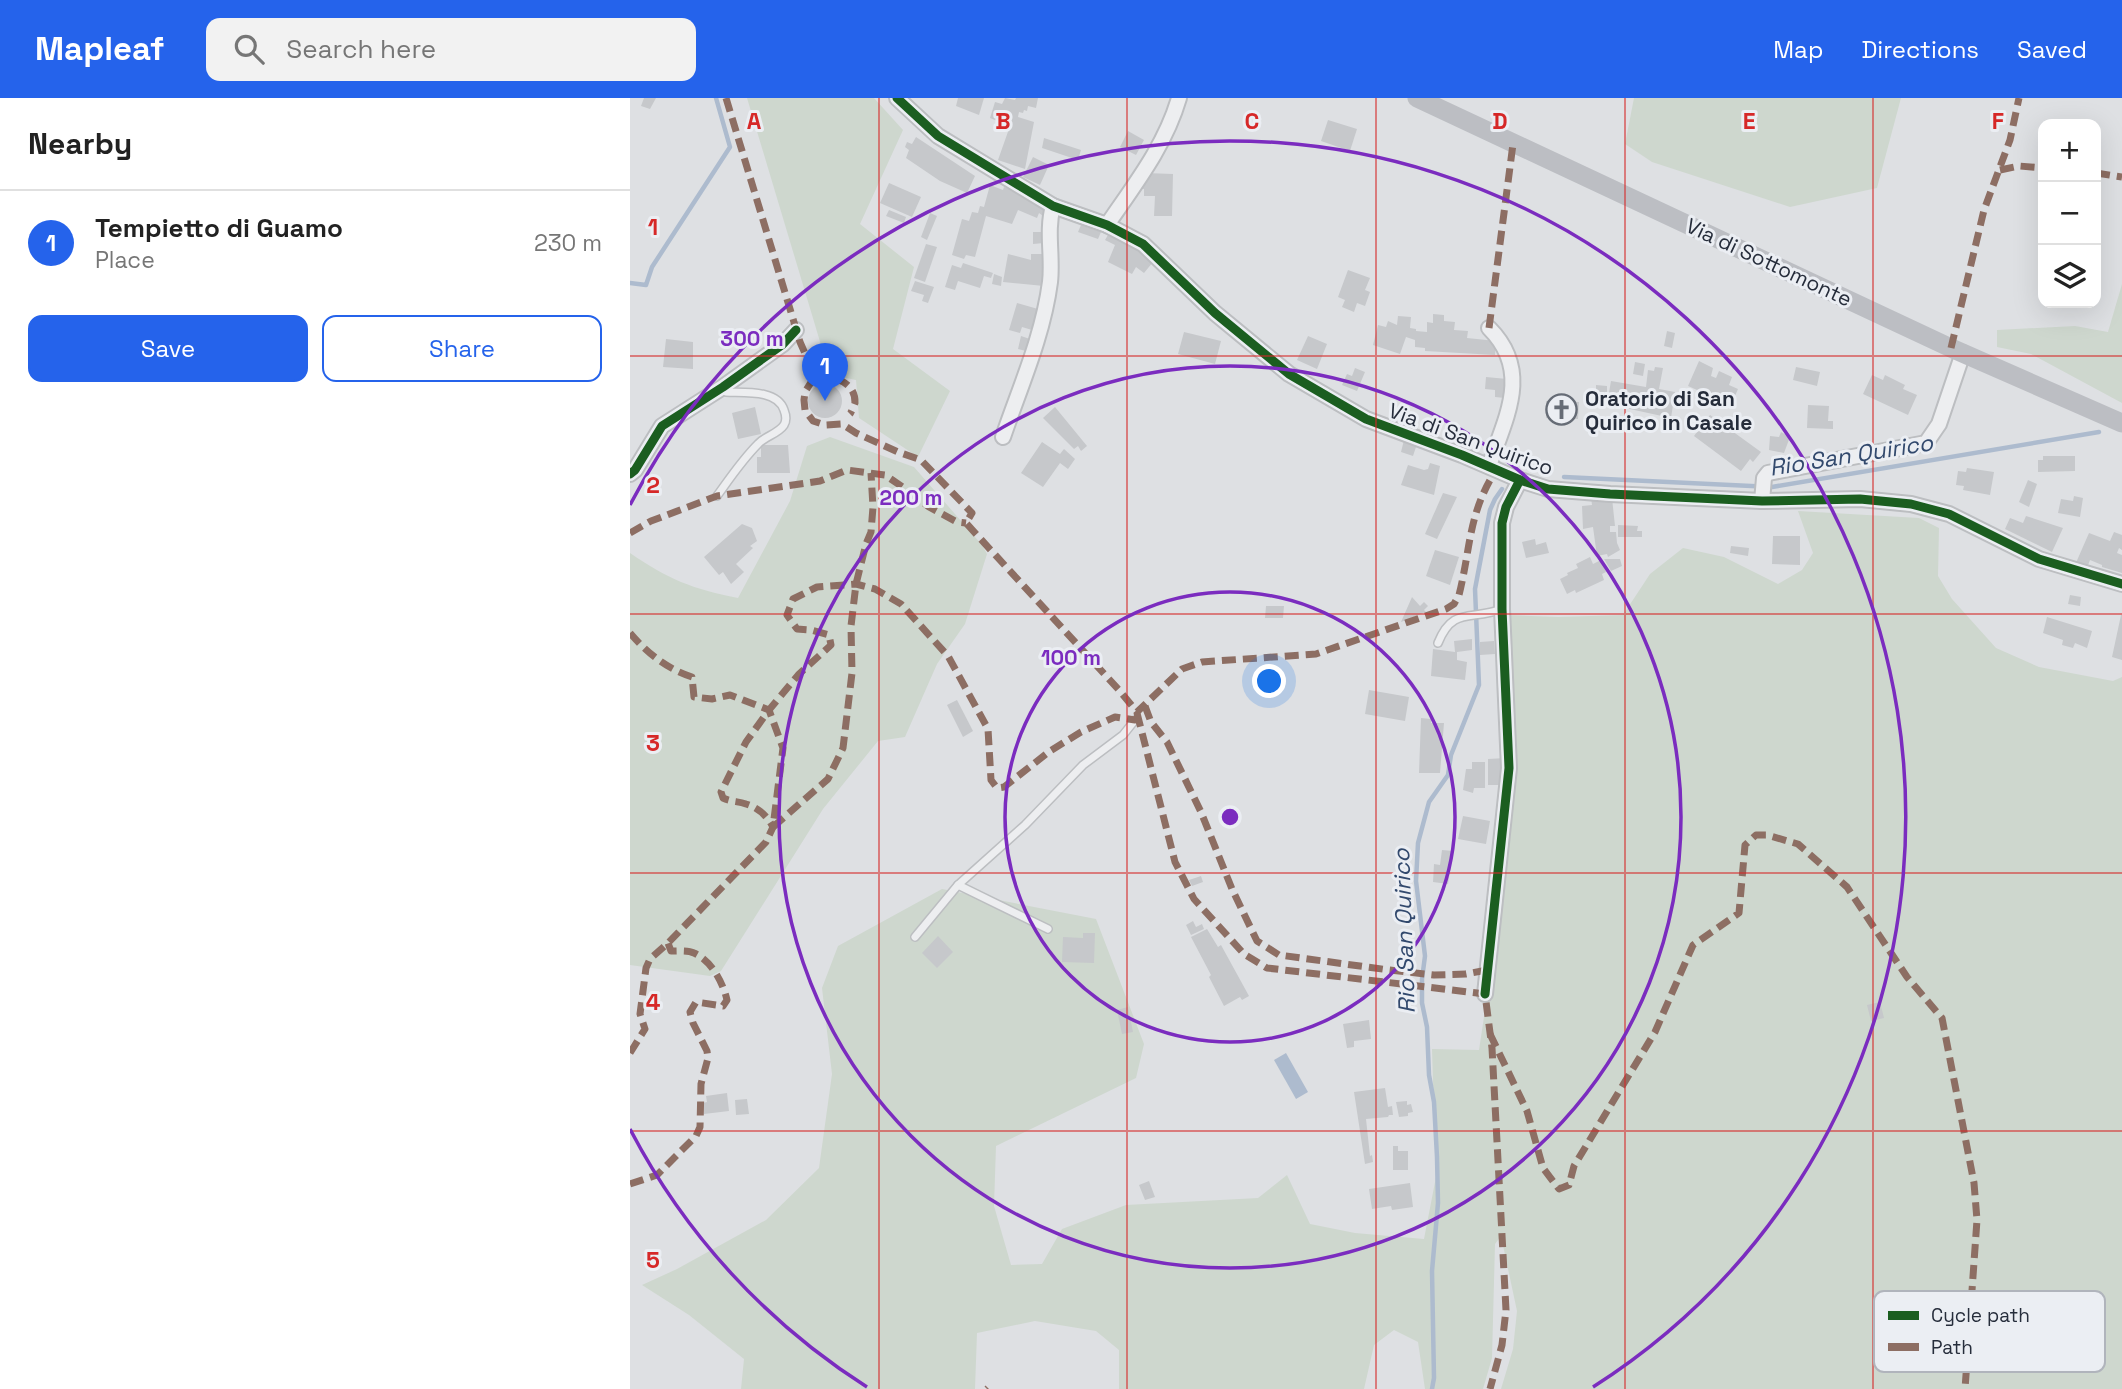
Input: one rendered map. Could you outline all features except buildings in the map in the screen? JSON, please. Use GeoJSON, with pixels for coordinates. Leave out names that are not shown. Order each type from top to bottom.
{"type":"FeatureCollection","features":[{"type":"Feature","properties":{"kind":"main road","name":"Via di Sottomonte"},"geometry":{"type":"LineString","coordinates":[[1416,98],[1963,353],[2122,423]]}},
{"type":"Feature","properties":{"kind":"street","name":"Via di San Quirico"},"geometry":{"type":"LineString","coordinates":[[897,98],[938,136],[1053,206],[1107,225],[1143,244],[1216,313],[1289,374],[1366,419],[1489,466],[1520,481],[1548,489],[1762,498],[1860,499],[1911,504],[1949,513],[2039,559],[2122,584]]}},
{"type":"Feature","properties":{"kind":"street"},"geometry":{"type":"LineString","coordinates":[[1107,225],[1158,150],[1180,98]]}},
{"type":"Feature","properties":{"kind":"street"},"geometry":{"type":"LineString","coordinates":[[1003,438],[1042,326],[1050,279],[1050,217],[1053,206]]}},
{"type":"Feature","properties":{"kind":"street"},"geometry":{"type":"LineString","coordinates":[[1489,328],[1508,352],[1512,373],[1511,400],[1489,466]]}},
{"type":"Feature","properties":{"kind":"street"},"geometry":{"type":"LineString","coordinates":[[630,474],[662,426],[723,387],[783,344],[796,330]]}},
{"type":"Feature","properties":{"kind":"street"},"geometry":{"type":"LineString","coordinates":[[1762,498],[1764,478],[1768,473],[1926,443],[1939,424],[1963,353]]}},
{"type":"Feature","properties":{"kind":"street"},"geometry":{"type":"LineString","coordinates":[[1485,994],[1509,768],[1496,612],[1502,523],[1506,507],[1520,481]]}},
{"type":"Feature","properties":{"kind":"lane"},"geometry":{"type":"LineString","coordinates":[[717,495],[761,440],[779,430],[787,418],[777,399],[726,392],[723,387]]}},
{"type":"Feature","properties":{"kind":"lane"},"geometry":{"type":"LineString","coordinates":[[1438,643],[1444,630],[1459,617],[1496,612]]}},
{"type":"Feature","properties":{"kind":"lane"},"geometry":{"type":"LineString","coordinates":[[915,937],[958,885],[1025,825],[1083,765],[1123,735],[1135,720]]}},
{"type":"Feature","properties":{"kind":"lane"},"geometry":{"type":"LineString","coordinates":[[958,885],[1048,929]]}},
{"type":"Feature","properties":{"kind":"shaded area"},"geometry":{"type":"Polygon","coordinates":[[[747,98],[874,98],[903,130],[860,224],[914,267],[893,349],[950,391],[918,457],[859,418],[856,380],[830,375],[747,98]]]}},
{"type":"Feature","properties":{"kind":"shaded area"},"geometry":{"type":"Polygon","coordinates":[[[1634,98],[1901,98],[1877,188],[1790,207],[1652,162],[1625,144],[1634,98]]]}},
{"type":"Feature","properties":{"kind":"shaded area"},"geometry":{"type":"Polygon","coordinates":[[[2122,284],[2122,403],[2031,354],[1997,347],[1997,330],[2075,326],[2108,332],[2122,284]]]}},
{"type":"Feature","properties":{"kind":"shaded area"},"geometry":{"type":"Polygon","coordinates":[[[830,437],[914,467],[982,545],[987,554],[965,624],[937,664],[905,737],[878,741],[823,809],[721,971],[710,976],[630,965],[630,553],[681,582],[738,598],[790,501],[807,446],[830,437]]]}},
{"type":"Feature","properties":{"kind":"shaded area"},"geometry":{"type":"Polygon","coordinates":[[[1798,511],[1919,518],[1939,528],[1938,576],[1952,599],[1996,648],[2039,667],[2113,681],[2122,677],[2122,1389],[1501,1389],[1513,1349],[1517,1311],[1501,1236],[1495,1244],[1492,1358],[1483,1389],[1425,1389],[1418,1342],[1394,1330],[1374,1345],[1364,1389],[1119,1389],[1119,1350],[1096,1331],[1035,1321],[977,1333],[975,1389],[741,1389],[744,1359],[689,1315],[642,1285],[766,1220],[819,1168],[832,1074],[822,988],[838,946],[942,889],[1096,919],[1144,1044],[1136,1078],[996,1146],[994,1206],[1011,1265],[1042,1264],[1062,1229],[1126,1205],[1258,1198],[1287,1175],[1310,1224],[1355,1233],[1424,1239],[1436,1177],[1432,1049],[1479,1050],[1492,964],[1515,770],[1506,615],[1623,615],[1650,574],[1683,548],[1724,557],[1778,584],[1802,570],[1813,553],[1798,511]]]}},
{"type":"Feature","properties":{"kind":"water"},"geometry":{"type":"Polygon","coordinates":[[[1286,1053],[1308,1092],[1296,1099],[1274,1060],[1286,1053]]]}},
{"type":"Feature","properties":{"kind":"waterway"},"geometry":{"type":"LineString","coordinates":[[630,283],[646,285],[652,267],[730,147],[716,98]]}},
{"type":"Feature","properties":{"kind":"waterway","name":"Rio San Quirico"},"geometry":{"type":"LineString","coordinates":[[1564,477],[1772,487],[2099,432]]}},
{"type":"Feature","properties":{"kind":"waterway","name":"Rio San Quirico"},"geometry":{"type":"LineString","coordinates":[[1432,1389],[1432,1271],[1438,1203],[1437,1157],[1427,1027],[1422,1003],[1425,956],[1416,881],[1418,843],[1429,802],[1448,775],[1451,755],[1479,685],[1475,589],[1490,510],[1502,489]]}},
{"type":"Feature","properties":{"kind":"marked path"},"geometry":{"type":"LineString","coordinates":[[726,98],[800,342],[815,376],[805,392],[805,410],[813,421],[825,425],[842,424],[856,433],[921,460],[972,513],[966,523],[1137,712],[1182,669],[1202,662],[1316,654],[1454,604],[1459,595],[1475,516],[1496,470]]}},
{"type":"Feature","properties":{"kind":"marked path"},"geometry":{"type":"LineString","coordinates":[[1951,348],[1984,210],[2010,140],[2019,98]]}},
{"type":"Feature","properties":{"kind":"marked path"},"geometry":{"type":"LineString","coordinates":[[1489,328],[1513,144]]}},
{"type":"Feature","properties":{"kind":"marked path"},"geometry":{"type":"LineString","coordinates":[[2000,170],[2019,166],[2038,168]]}},
{"type":"Feature","properties":{"kind":"marked path"},"geometry":{"type":"LineString","coordinates":[[2101,174],[2122,177]]}},
{"type":"Feature","properties":{"kind":"marked path"},"geometry":{"type":"LineString","coordinates":[[815,376],[835,378],[851,389],[855,403],[850,414]]}},
{"type":"Feature","properties":{"kind":"marked path"},"geometry":{"type":"LineString","coordinates":[[630,533],[651,521],[717,496],[820,481],[847,470],[885,475],[929,507],[957,522],[966,523]]}},
{"type":"Feature","properties":{"kind":"marked path"},"geometry":{"type":"LineString","coordinates":[[773,827],[828,779],[843,748],[852,673],[851,626],[856,584],[871,532],[871,473]]}},
{"type":"Feature","properties":{"kind":"marked path"},"geometry":{"type":"LineString","coordinates":[[630,1053],[645,1029],[640,1014],[646,968],[650,959],[766,842],[773,827],[759,810],[723,798],[721,792],[746,742],[769,710],[799,674],[831,645],[829,635],[797,629],[787,615],[793,599],[817,587],[856,584],[875,589],[901,604],[948,656],[988,729],[991,780],[997,788],[1004,787],[1050,751],[1081,732],[1115,717],[1135,720],[1138,717]]}},
{"type":"Feature","properties":{"kind":"marked path"},"geometry":{"type":"LineString","coordinates":[[630,633],[658,660],[692,677],[694,697],[712,699],[730,695],[769,710],[783,748],[773,827]]}},
{"type":"Feature","properties":{"kind":"marked path"},"geometry":{"type":"LineString","coordinates":[[1145,706],[1151,722],[1167,742],[1201,812],[1232,889],[1257,941],[1279,955],[1389,970],[1434,975],[1487,970]]}},
{"type":"Feature","properties":{"kind":"marked path"},"geometry":{"type":"LineString","coordinates":[[1137,713],[1175,862],[1194,899],[1244,954],[1267,968],[1485,994],[1492,1048],[1506,1310],[1502,1345],[1490,1389]]}},
{"type":"Feature","properties":{"kind":"marked path"},"geometry":{"type":"LineString","coordinates":[[1490,1034],[1527,1111],[1543,1168],[1559,1189],[1569,1185],[1574,1166],[1655,1032],[1693,945],[1739,913],[1745,845],[1756,835],[1767,835],[1798,844],[1847,887],[1907,977],[1942,1018],[1974,1183],[1977,1220],[1972,1291]]}},
{"type":"Feature","properties":{"kind":"marked path"},"geometry":{"type":"LineString","coordinates":[[630,1184],[657,1175],[696,1136],[700,1127],[701,1084],[708,1058],[690,1012],[696,1002],[723,1006],[727,1000],[720,980],[706,961],[692,952],[671,951],[668,943]]}},
{"type":"Feature","properties":{"kind":"marked path"},"geometry":{"type":"LineString","coordinates":[[1965,1389],[1966,1372]]}},
{"type":"Feature","properties":{"kind":"cycle path"},"geometry":{"type":"LineString","coordinates":[[897,98],[938,136],[1053,206],[1107,225],[1143,244],[1215,313],[1289,374],[1366,419],[1548,489],[1762,501],[1860,499],[1911,504],[1949,514],[2039,559],[2122,584]]}},
{"type":"Feature","properties":{"kind":"cycle path"},"geometry":{"type":"LineString","coordinates":[[630,474],[662,426],[723,387],[783,344],[796,330]]}},
{"type":"Feature","properties":{"kind":"cycle path"},"geometry":{"type":"LineString","coordinates":[[1485,994],[1509,768],[1502,609],[1502,523],[1506,507],[1520,480]]}},
{"type":"Feature","properties":{"kind":"place","name":"Tempietto di Guamo"},"geometry":{"type":"Point","coordinates":[825,401]}},
{"type":"Feature","properties":{"kind":"place","name":"Oratorio di San Quirico in Casale"},"geometry":{"type":"Point","coordinates":[1562,410]}}]}
